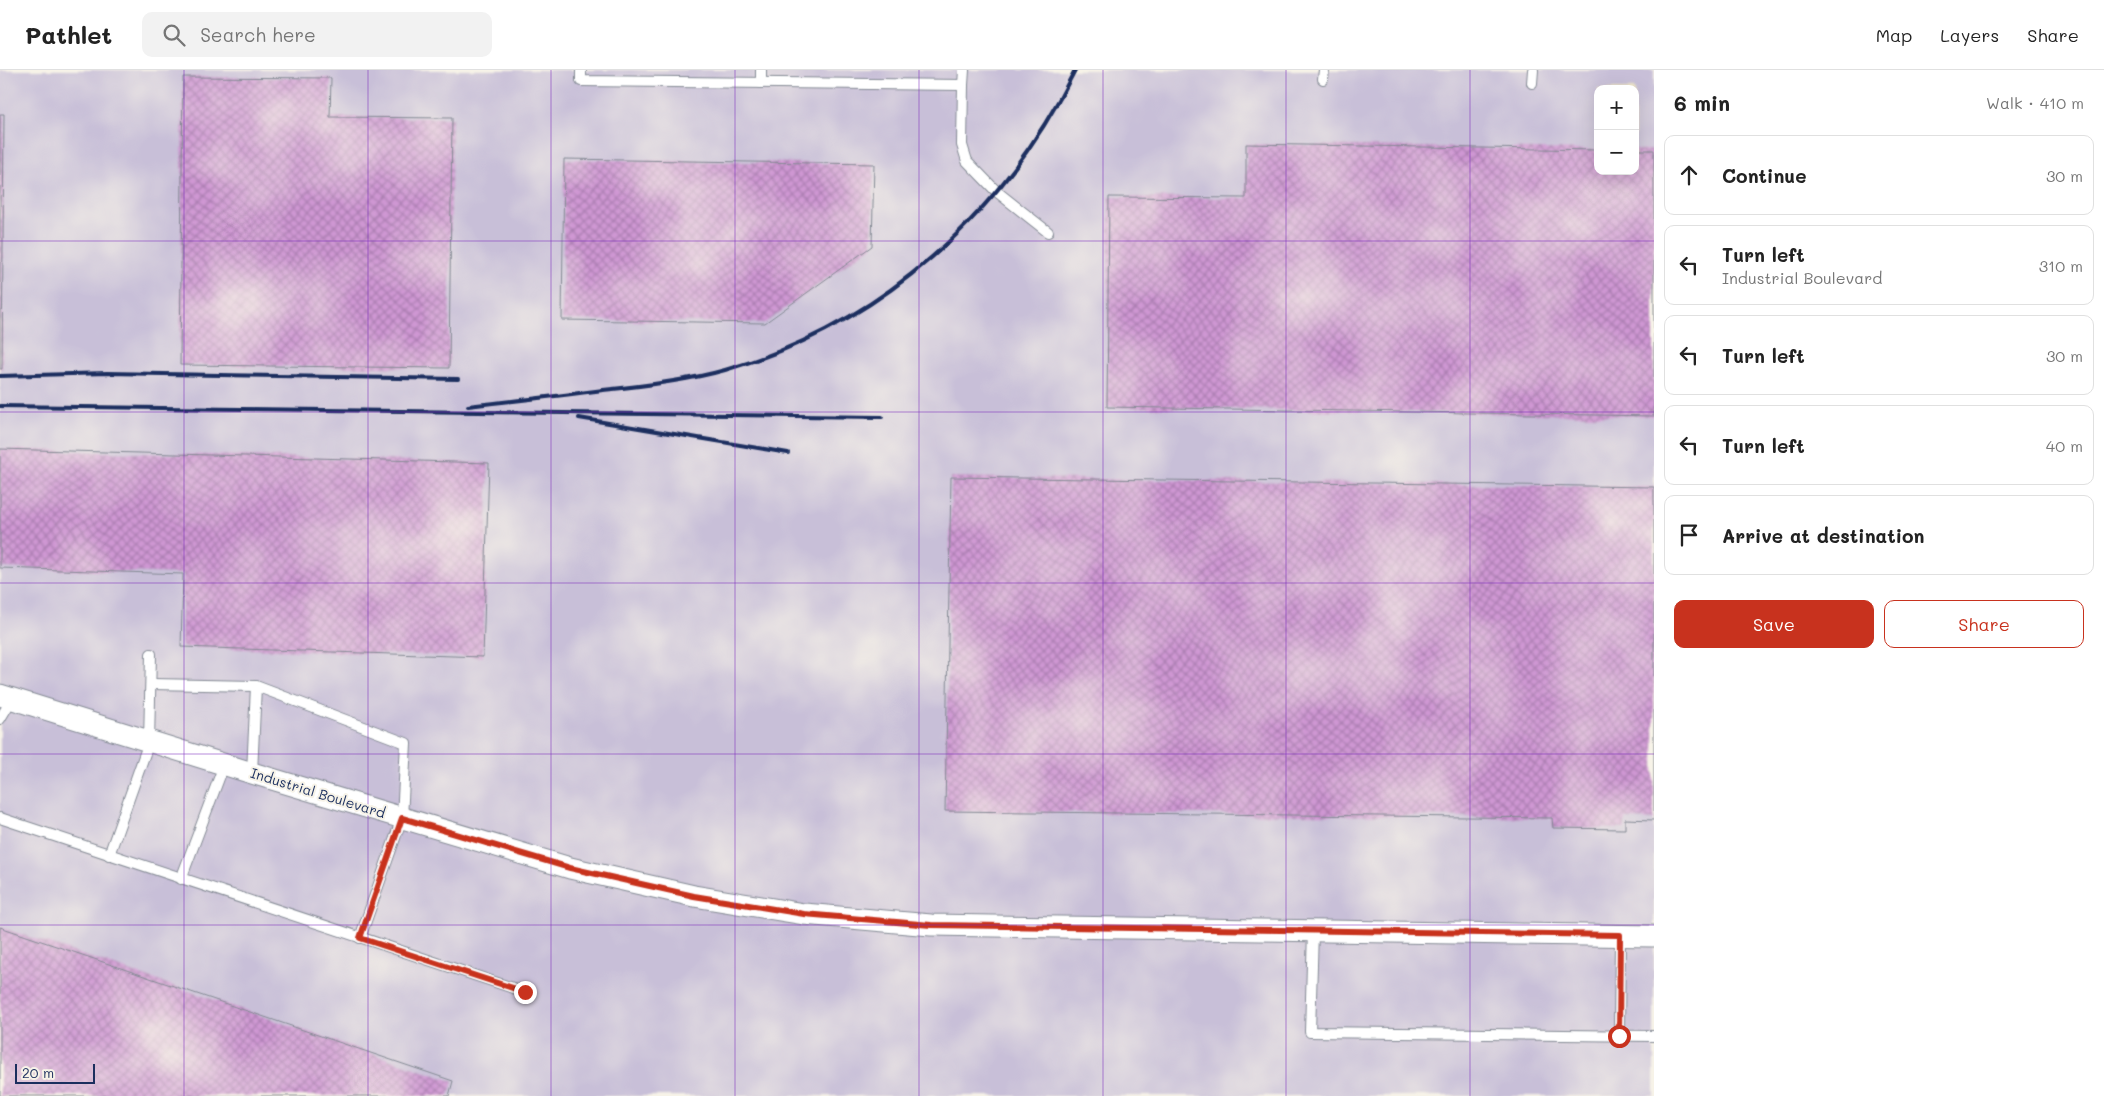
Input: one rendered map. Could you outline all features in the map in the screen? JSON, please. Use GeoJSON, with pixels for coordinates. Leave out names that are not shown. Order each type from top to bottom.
{"type":"FeatureCollection","features":[{"type":"Feature","properties":{"kind":"street","name":"Industrial Boulevard"},"geometry":{"type":"LineString","coordinates":[[6,697],[224,765],[570,868],[694,896],[804,914],[931,925],[1654,936]]}},
{"type":"Feature","properties":{"kind":"lane"},"geometry":{"type":"LineString","coordinates":[[581,70],[581,81],[963,85]]}},
{"type":"Feature","properties":{"kind":"lane"},"geometry":{"type":"LineString","coordinates":[[761,70],[761,83]]}},
{"type":"Feature","properties":{"kind":"lane"},"geometry":{"type":"LineString","coordinates":[[964,70],[962,145],[967,161],[996,191],[1048,232]]}},
{"type":"Feature","properties":{"kind":"lane"},"geometry":{"type":"LineString","coordinates":[[1532,83],[1533,70]]}},
{"type":"Feature","properties":{"kind":"lane"},"geometry":{"type":"LineString","coordinates":[[109,855],[149,742],[151,654]]}},
{"type":"Feature","properties":{"kind":"lane"},"geometry":{"type":"LineString","coordinates":[[151,684],[256,686],[406,743],[402,818],[360,938]]}},
{"type":"Feature","properties":{"kind":"lane"},"geometry":{"type":"LineString","coordinates":[[252,773],[256,686]]}},
{"type":"Feature","properties":{"kind":"lane"},"geometry":{"type":"LineString","coordinates":[[0,720],[6,697]]}},
{"type":"Feature","properties":{"kind":"lane"},"geometry":{"type":"LineString","coordinates":[[181,879],[224,765]]}},
{"type":"Feature","properties":{"kind":"lane"},"geometry":{"type":"LineString","coordinates":[[0,818],[525,992]]}},
{"type":"Feature","properties":{"kind":"lane"},"geometry":{"type":"LineString","coordinates":[[1314,931],[1310,1032],[1654,1036]]}},
{"type":"Feature","properties":{"kind":"lane"},"geometry":{"type":"LineString","coordinates":[[1619,1036],[1620,935]]}},
{"type":"Feature","properties":{"kind":"shaded area"},"geometry":{"type":"Polygon","coordinates":[[[0,70],[1654,70],[1654,1096],[0,1096],[0,70]]]}},
{"type":"Feature","properties":{"kind":"building"},"geometry":{"type":"Polygon","coordinates":[[[183,77],[331,78],[330,117],[452,118],[449,368],[180,365],[183,77]]]}},
{"type":"Feature","properties":{"kind":"building"},"geometry":{"type":"Polygon","coordinates":[[[0,114],[4,114],[2,369],[0,369],[0,114]]]}},
{"type":"Feature","properties":{"kind":"building"},"geometry":{"type":"Polygon","coordinates":[[[1246,144],[1594,150],[1594,175],[1639,175],[1639,150],[1654,150],[1654,416],[1107,407],[1109,197],[1246,198],[1246,144]]]}},
{"type":"Feature","properties":{"kind":"building"},"geometry":{"type":"Polygon","coordinates":[[[564,159],[874,164],[872,246],[765,323],[562,320],[564,159]]]}},
{"type":"Feature","properties":{"kind":"building"},"geometry":{"type":"Polygon","coordinates":[[[0,449],[489,463],[483,657],[181,647],[183,574],[0,568],[0,449]]]}},
{"type":"Feature","properties":{"kind":"building"},"geometry":{"type":"Polygon","coordinates":[[[951,477],[1654,487],[1654,820],[1625,819],[1625,829],[1553,828],[1552,818],[945,811],[951,477]]]}},
{"type":"Feature","properties":{"kind":"building"},"geometry":{"type":"Polygon","coordinates":[[[0,927],[453,1081],[449,1096],[0,1096],[0,927]]]}},
{"type":"Feature","properties":{"kind":"railway"},"geometry":{"type":"LineString","coordinates":[[468,406],[649,385],[695,377],[725,370],[782,350],[836,324],[886,293],[932,257],[974,216],[1012,171],[1046,122],[1075,70]]}},
{"type":"Feature","properties":{"kind":"railway"},"geometry":{"type":"LineString","coordinates":[[0,376],[107,373],[458,379]]}},
{"type":"Feature","properties":{"kind":"railway"},"geometry":{"type":"LineString","coordinates":[[0,406],[882,417]]}},
{"type":"Feature","properties":{"kind":"railway"},"geometry":{"type":"LineString","coordinates":[[579,418],[788,453]]}},
{"type":"Feature","properties":{"kind":"route"},"geometry":{"type":"LineString","coordinates":[[525,992],[360,938],[402,818],[570,868],[694,896],[804,914],[931,925],[1620,935],[1619,1036]]}}]}
